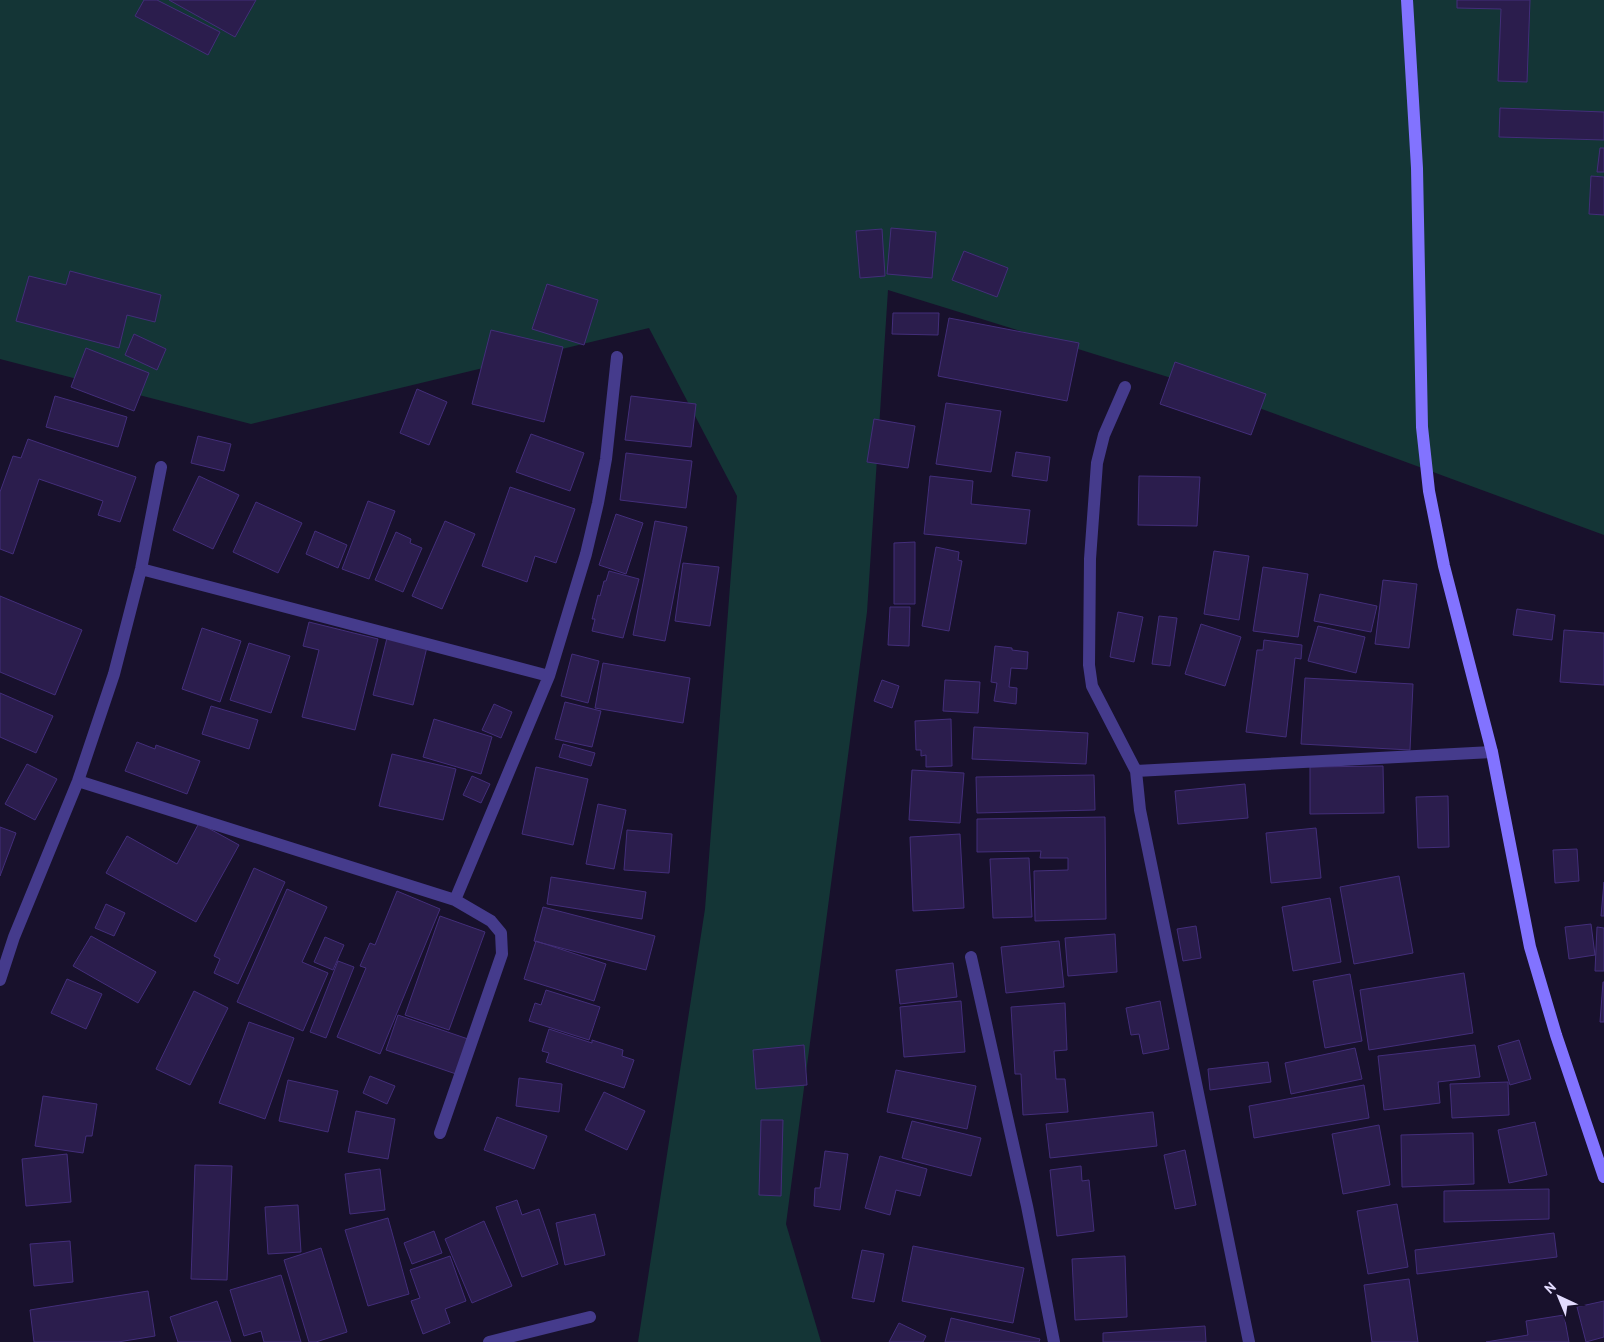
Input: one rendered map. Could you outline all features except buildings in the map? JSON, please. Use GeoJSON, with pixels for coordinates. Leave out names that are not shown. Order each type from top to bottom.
{"type":"FeatureCollection","features":[{"type":"Feature","properties":{"kind":"main road"},"geometry":{"type":"LineString","coordinates":[[1407,0],[1417,168],[1422,427],[1430,490],[1444,566],[1492,752],[1530,947],[1556,1034],[1604,1177]]}},
{"type":"Feature","properties":{"kind":"street"},"geometry":{"type":"LineString","coordinates":[[455,900],[549,676],[586,554],[606,459],[617,357]]}},
{"type":"Feature","properties":{"kind":"street"},"geometry":{"type":"LineString","coordinates":[[1125,387],[1104,435],[1097,463],[1090,559],[1089,665],[1092,686],[1136,771],[1140,810],[1249,1342]]}},
{"type":"Feature","properties":{"kind":"street"},"geometry":{"type":"LineString","coordinates":[[0,980],[14,937],[78,781],[114,674],[140,569],[161,467]]}},
{"type":"Feature","properties":{"kind":"street"},"geometry":{"type":"LineString","coordinates":[[140,569],[549,676]]}},
{"type":"Feature","properties":{"kind":"street"},"geometry":{"type":"LineString","coordinates":[[1136,771],[1492,752]]}},
{"type":"Feature","properties":{"kind":"street"},"geometry":{"type":"LineString","coordinates":[[78,781],[455,900],[491,921],[501,933],[502,954],[440,1133]]}},
{"type":"Feature","properties":{"kind":"street"},"geometry":{"type":"LineString","coordinates":[[971,957],[1027,1206],[1054,1342]]}},
{"type":"Feature","properties":{"kind":"street"},"geometry":{"type":"LineString","coordinates":[[489,1342],[590,1317]]}},
{"type":"Feature","properties":{"kind":"green space"},"geometry":{"type":"Polygon","coordinates":[[[0,0],[1604,0],[1604,535],[1210,390],[888,290],[867,612],[786,1224],[821,1342],[638,1342],[705,909],[737,496],[649,328],[251,424],[0,359],[0,0]]]}}]}
